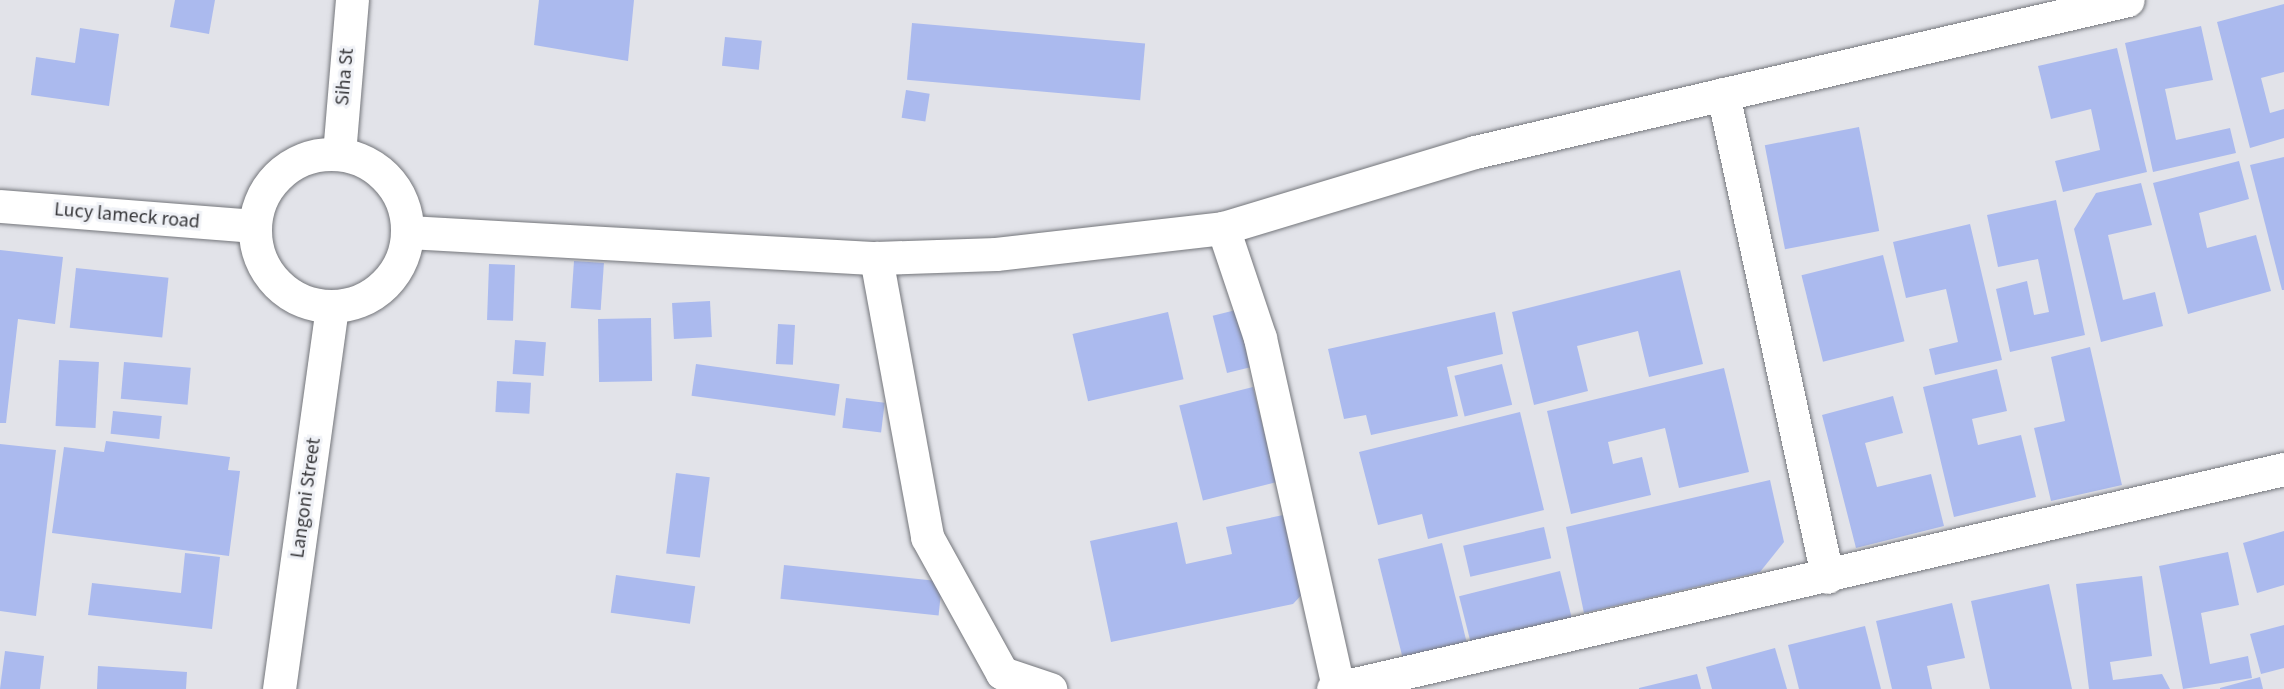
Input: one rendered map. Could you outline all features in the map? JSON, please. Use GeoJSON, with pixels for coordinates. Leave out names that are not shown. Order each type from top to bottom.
{"type":"FeatureCollection","features":[{"type":"Feature","properties":{"kind":"street","name":"Siha St"},"geometry":{"type":"LineString","coordinates":[[339,154],[352,0]]}},
{"type":"Feature","properties":{"kind":"street"},"geometry":{"type":"LineString","coordinates":[[408,232],[876,258],[996,254],[1223,228],[1475,152],[2128,0]]}},
{"type":"Feature","properties":{"kind":"street"},"geometry":{"type":"LineString","coordinates":[[1723,94],[1827,577]]}},
{"type":"Feature","properties":{"kind":"street"},"geometry":{"type":"LineString","coordinates":[[339,154],[375,166],[400,195],[408,232],[396,273],[364,301],[332,308],[285,293],[261,264],[254,226],[267,187],[298,160],[339,154]]}},
{"type":"Feature","properties":{"kind":"street","name":"Lucy lameck road"},"geometry":{"type":"LineString","coordinates":[[0,206],[254,226]]}},
{"type":"Feature","properties":{"kind":"street"},"geometry":{"type":"LineString","coordinates":[[1223,228],[1260,338],[1336,689],[1827,577],[2284,469]]}},
{"type":"Feature","properties":{"kind":"street"},"geometry":{"type":"LineString","coordinates":[[876,258],[927,537],[996,681],[1050,689]]}},
{"type":"Feature","properties":{"kind":"street","name":"Langoni Street"},"geometry":{"type":"LineString","coordinates":[[279,689],[332,308]]}},
{"type":"Feature","properties":{"kind":"building"},"geometry":{"type":"Polygon","coordinates":[[[175,0],[215,0],[209,34],[170,27],[175,0]]]}},
{"type":"Feature","properties":{"kind":"building"},"geometry":{"type":"Polygon","coordinates":[[[539,0],[634,0],[628,61],[534,45],[539,0]]]}},
{"type":"Feature","properties":{"kind":"building"},"geometry":{"type":"Polygon","coordinates":[[[2284,4],[2284,72],[2261,78],[2270,113],[2284,109],[2284,138],[2250,148],[2217,22],[2284,4]]]}},
{"type":"Feature","properties":{"kind":"building"},"geometry":{"type":"Polygon","coordinates":[[[912,23],[1145,43],[1140,100],[907,80],[912,23]]]}},
{"type":"Feature","properties":{"kind":"building"},"geometry":{"type":"Polygon","coordinates":[[[2201,26],[2213,80],[2165,89],[2176,140],[2230,128],[2236,153],[2153,172],[2125,43],[2201,26]]]}},
{"type":"Feature","properties":{"kind":"building"},"geometry":{"type":"Polygon","coordinates":[[[80,28],[119,34],[109,106],[31,95],[36,57],[75,63],[80,28]]]}},
{"type":"Feature","properties":{"kind":"building"},"geometry":{"type":"Polygon","coordinates":[[[725,37],[762,41],[759,70],[722,66],[725,37]]]}},
{"type":"Feature","properties":{"kind":"building"},"geometry":{"type":"Polygon","coordinates":[[[2117,48],[2147,172],[2063,192],[2055,161],[2100,150],[2091,109],[2051,119],[2038,66],[2117,48]]]}},
{"type":"Feature","properties":{"kind":"building"},"geometry":{"type":"Polygon","coordinates":[[[906,90],[930,94],[925,121],[902,118],[906,90]]]}},
{"type":"Feature","properties":{"kind":"building"},"geometry":{"type":"Polygon","coordinates":[[[1859,127],[1879,231],[1785,249],[1765,145],[1859,127]]]}},
{"type":"Feature","properties":{"kind":"building"},"geometry":{"type":"Polygon","coordinates":[[[2284,157],[2284,290],[2282,290],[2250,165],[2284,157]]]}},
{"type":"Feature","properties":{"kind":"building"},"geometry":{"type":"Polygon","coordinates":[[[2239,161],[2249,199],[2199,213],[2207,248],[2256,235],[2271,291],[2188,314],[2153,183],[2239,161]]]}},
{"type":"Feature","properties":{"kind":"building"},"geometry":{"type":"Polygon","coordinates":[[[2141,183],[2152,225],[2108,235],[2123,300],[2155,292],[2163,326],[2101,342],[2074,229],[2096,193],[2141,183]]]}},
{"type":"Feature","properties":{"kind":"building"},"geometry":{"type":"Polygon","coordinates":[[[2056,200],[2085,335],[2010,352],[1996,289],[2027,281],[2034,315],[2049,312],[2038,259],[1998,267],[1987,215],[2056,200]]]}},
{"type":"Feature","properties":{"kind":"building"},"geometry":{"type":"Polygon","coordinates":[[[1970,224],[2002,360],[1935,375],[1929,349],[1958,342],[1946,289],[1906,298],[1893,242],[1970,224]]]}},
{"type":"Feature","properties":{"kind":"building"},"geometry":{"type":"Polygon","coordinates":[[[0,250],[63,257],[55,324],[18,319],[6,423],[0,423],[0,250]]]}},
{"type":"Feature","properties":{"kind":"building"},"geometry":{"type":"Polygon","coordinates":[[[1883,255],[1905,341],[1823,362],[1801,275],[1883,255]]]}},
{"type":"Feature","properties":{"kind":"building"},"geometry":{"type":"Polygon","coordinates":[[[574,261],[604,263],[601,310],[571,308],[574,261]]]}},
{"type":"Feature","properties":{"kind":"building"},"geometry":{"type":"Polygon","coordinates":[[[489,264],[515,265],[513,321],[487,320],[489,264]]]}},
{"type":"Feature","properties":{"kind":"building"},"geometry":{"type":"Polygon","coordinates":[[[76,268],[168,278],[162,337],[70,328],[76,268]]]}},
{"type":"Feature","properties":{"kind":"building"},"geometry":{"type":"Polygon","coordinates":[[[1680,270],[1703,364],[1649,377],[1638,331],[1577,346],[1588,391],[1534,405],[1512,312],[1680,270]]]}},
{"type":"Feature","properties":{"kind":"building"},"geometry":{"type":"Polygon","coordinates":[[[710,301],[712,337],[674,339],[672,303],[710,301]]]}},
{"type":"Feature","properties":{"kind":"building"},"geometry":{"type":"Polygon","coordinates":[[[1236,310],[1250,367],[1227,373],[1213,316],[1236,310]]]}},
{"type":"Feature","properties":{"kind":"building"},"geometry":{"type":"Polygon","coordinates":[[[1168,312],[1184,379],[1088,401],[1073,334],[1168,312]]]}},
{"type":"Feature","properties":{"kind":"building"},"geometry":{"type":"Polygon","coordinates":[[[1495,312],[1503,354],[1447,367],[1458,416],[1371,435],[1366,415],[1344,419],[1328,349],[1495,312]]]}},
{"type":"Feature","properties":{"kind":"building"},"geometry":{"type":"Polygon","coordinates":[[[651,318],[652,381],[599,382],[598,319],[651,318]]]}},
{"type":"Feature","properties":{"kind":"building"},"geometry":{"type":"Polygon","coordinates":[[[778,324],[795,325],[793,365],[776,364],[778,324]]]}},
{"type":"Feature","properties":{"kind":"building"},"geometry":{"type":"Polygon","coordinates":[[[515,340],[546,342],[544,376],[513,374],[515,340]]]}},
{"type":"Feature","properties":{"kind":"building"},"geometry":{"type":"Polygon","coordinates":[[[2090,347],[2122,485],[2051,501],[2034,428],[2065,421],[2051,357],[2090,347]]]}},
{"type":"Feature","properties":{"kind":"building"},"geometry":{"type":"Polygon","coordinates":[[[59,360],[99,362],[95,428],[56,426],[59,360]]]}},
{"type":"Feature","properties":{"kind":"building"},"geometry":{"type":"Polygon","coordinates":[[[124,362],[191,368],[188,405],[121,399],[124,362]]]}},
{"type":"Feature","properties":{"kind":"building"},"geometry":{"type":"Polygon","coordinates":[[[696,364],[840,384],[835,416],[692,396],[696,364]]]}},
{"type":"Feature","properties":{"kind":"building"},"geometry":{"type":"Polygon","coordinates":[[[1502,364],[1512,405],[1465,417],[1454,376],[1502,364]]]}},
{"type":"Feature","properties":{"kind":"building"},"geometry":{"type":"Polygon","coordinates":[[[1724,368],[1749,472],[1679,488],[1665,428],[1608,442],[1613,464],[1642,457],[1651,495],[1571,514],[1547,411],[1724,368]]]}},
{"type":"Feature","properties":{"kind":"building"},"geometry":{"type":"Polygon","coordinates":[[[1997,369],[2007,411],[1972,419],[1978,445],[2021,435],[2036,497],[1954,517],[1923,387],[1997,369]]]}},
{"type":"Feature","properties":{"kind":"building"},"geometry":{"type":"Polygon","coordinates":[[[497,381],[531,383],[529,414],[495,412],[497,381]]]}},
{"type":"Feature","properties":{"kind":"building"},"geometry":{"type":"Polygon","coordinates":[[[1253,387],[1277,482],[1203,500],[1179,405],[1253,387]]]}},
{"type":"Feature","properties":{"kind":"building"},"geometry":{"type":"Polygon","coordinates":[[[1893,396],[1903,433],[1865,443],[1877,487],[1931,474],[1944,526],[1856,548],[1822,415],[1893,396]]]}},
{"type":"Feature","properties":{"kind":"building"},"geometry":{"type":"Polygon","coordinates":[[[846,398],[885,403],[881,433],[842,428],[846,398]]]}},
{"type":"Feature","properties":{"kind":"building"},"geometry":{"type":"Polygon","coordinates":[[[113,411],[162,416],[159,439],[111,434],[113,411]]]}},
{"type":"Feature","properties":{"kind":"building"},"geometry":{"type":"Polygon","coordinates":[[[1520,412],[1544,510],[1428,539],[1422,514],[1378,525],[1359,452],[1520,412]]]}},
{"type":"Feature","properties":{"kind":"building"},"geometry":{"type":"Polygon","coordinates":[[[106,441],[230,457],[228,470],[240,471],[229,556],[52,533],[64,447],[104,452],[106,441]]]}},
{"type":"Feature","properties":{"kind":"building"},"geometry":{"type":"Polygon","coordinates":[[[0,444],[56,450],[36,616],[0,611],[0,444]]]}},
{"type":"Feature","properties":{"kind":"building"},"geometry":{"type":"Polygon","coordinates":[[[676,473],[710,477],[700,558],[666,553],[676,473]]]}},
{"type":"Feature","properties":{"kind":"building"},"geometry":{"type":"Polygon","coordinates":[[[1770,480],[1784,542],[1760,572],[1584,613],[1566,527],[1770,480]]]}},
{"type":"Feature","properties":{"kind":"building"},"geometry":{"type":"Polygon","coordinates":[[[1293,513],[1309,587],[1293,604],[1111,642],[1090,541],[1177,522],[1186,564],[1232,554],[1226,527],[1293,513]]]}},
{"type":"Feature","properties":{"kind":"building"},"geometry":{"type":"Polygon","coordinates":[[[1544,527],[1551,558],[1470,577],[1463,546],[1544,527]]]}},
{"type":"Feature","properties":{"kind":"building"},"geometry":{"type":"Polygon","coordinates":[[[2284,531],[2284,585],[2257,593],[2243,543],[2284,531]]]}},
{"type":"Feature","properties":{"kind":"building"},"geometry":{"type":"Polygon","coordinates":[[[1442,543],[1467,645],[1403,661],[1378,559],[1442,543]]]}},
{"type":"Feature","properties":{"kind":"building"},"geometry":{"type":"Polygon","coordinates":[[[2228,552],[2239,605],[2201,613],[2210,664],[2248,656],[2252,678],[2183,689],[2159,566],[2228,552]]]}},
{"type":"Feature","properties":{"kind":"building"},"geometry":{"type":"Polygon","coordinates":[[[185,553],[220,557],[212,629],[88,615],[92,583],[181,593],[185,553]]]}},
{"type":"Feature","properties":{"kind":"building"},"geometry":{"type":"Polygon","coordinates":[[[784,565],[942,582],[939,615],[780,599],[784,565]]]}},
{"type":"Feature","properties":{"kind":"building"},"geometry":{"type":"Polygon","coordinates":[[[1560,571],[1572,619],[1471,644],[1459,596],[1560,571]]]}},
{"type":"Feature","properties":{"kind":"building"},"geometry":{"type":"Polygon","coordinates":[[[616,575],[695,586],[690,624],[611,613],[616,575]]]}},
{"type":"Feature","properties":{"kind":"building"},"geometry":{"type":"Polygon","coordinates":[[[2142,576],[2152,656],[2110,662],[2113,680],[2162,674],[2170,689],[2089,689],[2076,584],[2142,576]]]}},
{"type":"Feature","properties":{"kind":"building"},"geometry":{"type":"Polygon","coordinates":[[[2049,584],[2072,689],[1990,689],[1971,601],[2049,584]]]}},
{"type":"Feature","properties":{"kind":"building"},"geometry":{"type":"Polygon","coordinates":[[[1952,603],[1965,658],[1927,666],[1932,689],[1892,689],[1876,621],[1952,603]]]}},
{"type":"Feature","properties":{"kind":"building"},"geometry":{"type":"Polygon","coordinates":[[[2284,625],[2284,668],[2261,674],[2250,634],[2284,625]]]}},
{"type":"Feature","properties":{"kind":"building"},"geometry":{"type":"Polygon","coordinates":[[[1865,626],[1881,689],[1799,689],[1788,645],[1865,626]]]}},
{"type":"Feature","properties":{"kind":"building"},"geometry":{"type":"Polygon","coordinates":[[[1775,648],[1787,689],[1712,689],[1706,667],[1775,648]]]}},
{"type":"Feature","properties":{"kind":"building"},"geometry":{"type":"Polygon","coordinates":[[[5,651],[44,656],[40,689],[0,689],[5,651]]]}},
{"type":"Feature","properties":{"kind":"building"},"geometry":{"type":"Polygon","coordinates":[[[98,666],[187,672],[186,689],[97,689],[98,666]]]}},
{"type":"Feature","properties":{"kind":"building"},"geometry":{"type":"Polygon","coordinates":[[[1697,674],[1701,689],[1639,689],[1639,688],[1697,674]]]}},
{"type":"Feature","properties":{"kind":"building"},"geometry":{"type":"Polygon","coordinates":[[[2260,677],[2263,689],[2220,689],[2220,688],[2260,677]]]}}]}
